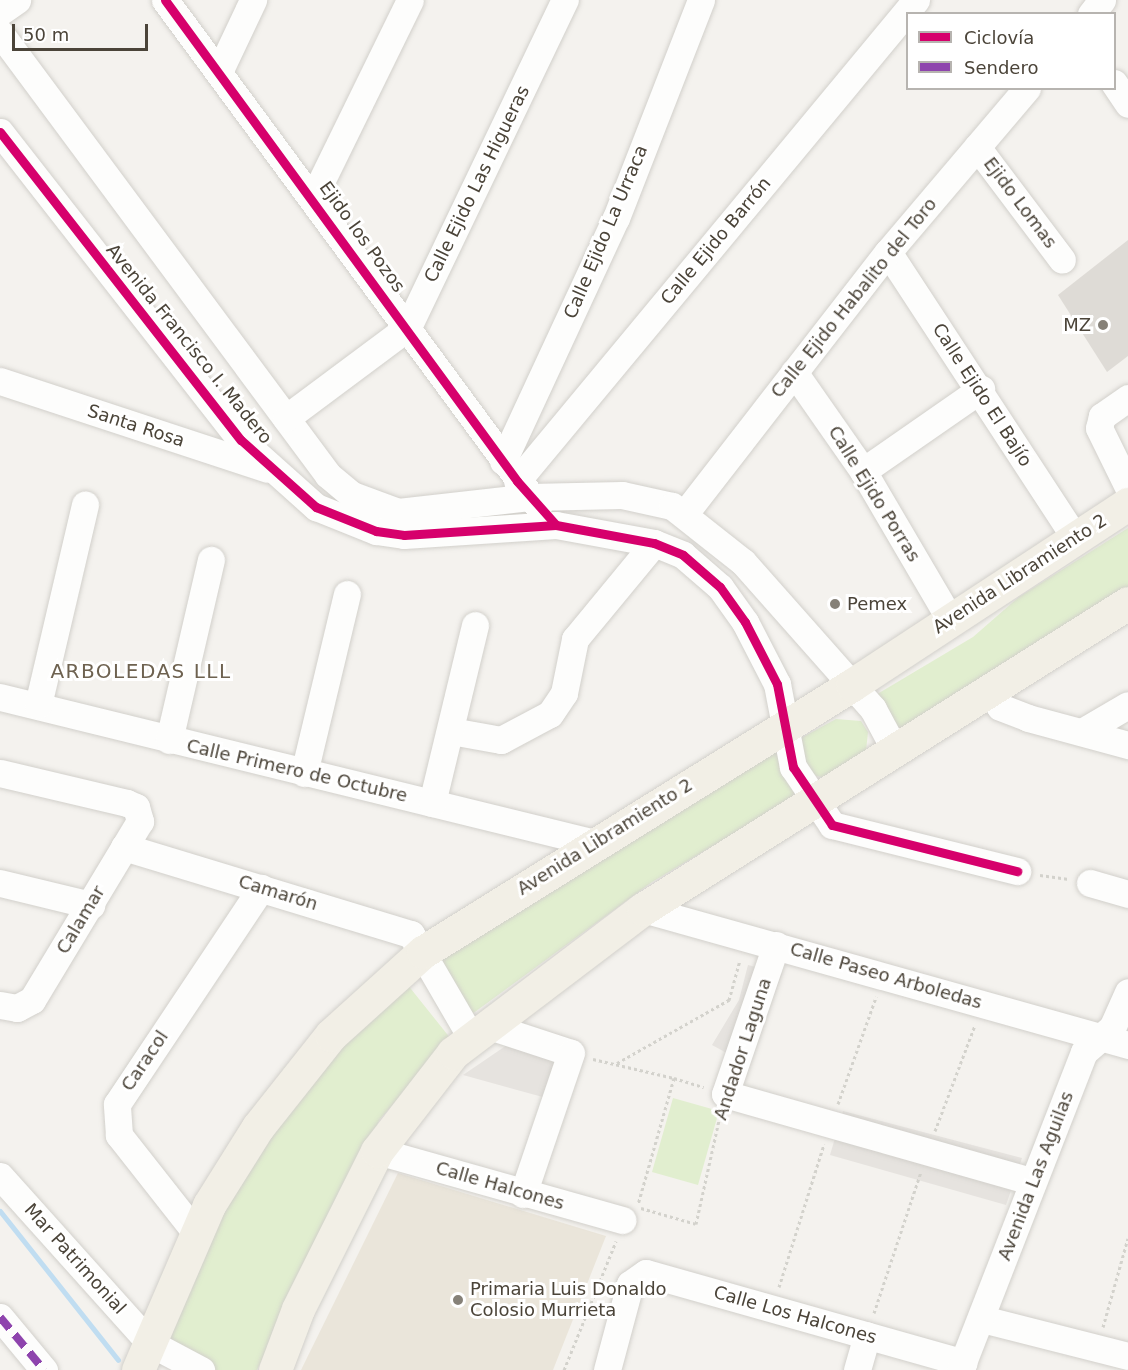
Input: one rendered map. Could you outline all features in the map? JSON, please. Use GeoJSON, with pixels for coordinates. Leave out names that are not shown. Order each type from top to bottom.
{"type":"FeatureCollection","features":[{"type":"Feature","properties":{"kind":"main road","name":"Avenida Libramiento 2"},"geometry":{"type":"LineString","coordinates":[[144,1356],[196,1233],[225,1178],[293,1078],[331,1035],[423,952],[852,685],[1128,504]]}},
{"type":"Feature","properties":{"kind":"main road"},"geometry":{"type":"LineString","coordinates":[[278,1366],[298,1309],[377,1151],[478,1031],[643,909],[896,752],[1128,603]]}},
{"type":"Feature","properties":{"kind":"street"},"geometry":{"type":"LineString","coordinates":[[0,12],[17,0]]}},
{"type":"Feature","properties":{"kind":"street","name":"Ejido los Pozos"},"geometry":{"type":"LineString","coordinates":[[165,0],[408,327],[516,480],[556,525]]}},
{"type":"Feature","properties":{"kind":"street"},"geometry":{"type":"LineString","coordinates":[[219,72],[253,0]]}},
{"type":"Feature","properties":{"kind":"street"},"geometry":{"type":"LineString","coordinates":[[313,198],[410,0]]}},
{"type":"Feature","properties":{"kind":"street","name":"Calle Ejido Las Higueras"},"geometry":{"type":"LineString","coordinates":[[286,418],[408,327],[565,0]]}},
{"type":"Feature","properties":{"kind":"street","name":"Calle Ejido La Urraca"},"geometry":{"type":"LineString","coordinates":[[516,480],[701,0]]}},
{"type":"Feature","properties":{"kind":"street","name":"Calle Ejido Barrón"},"geometry":{"type":"LineString","coordinates":[[516,480],[916,0]]}},
{"type":"Feature","properties":{"kind":"street"},"geometry":{"type":"LineString","coordinates":[[1093,12],[1102,0]]}},
{"type":"Feature","properties":{"kind":"street","name":"Avenida Francisco I. Madero"},"geometry":{"type":"LineString","coordinates":[[0,33],[328,475],[378,507],[398,512],[516,480],[622,495],[686,512],[743,562],[852,685]]}},
{"type":"Feature","properties":{"kind":"street"},"geometry":{"type":"LineString","coordinates":[[1116,86],[1128,104]]}},
{"type":"Feature","properties":{"kind":"street","name":"Calle Ejido Habalito del Toro"},"geometry":{"type":"LineString","coordinates":[[686,512],[888,252],[1025,90]]}},
{"type":"Feature","properties":{"kind":"street","name":"Avenida Francisco I. Madero"},"geometry":{"type":"LineString","coordinates":[[0,132],[234,430],[272,471],[316,507],[376,531],[404,535],[556,525],[654,543],[683,555],[720,587],[762,652],[788,723]]}},
{"type":"Feature","properties":{"kind":"street","name":"Ejido Lomas"},"geometry":{"type":"LineString","coordinates":[[977,147],[1062,260]]}},
{"type":"Feature","properties":{"kind":"street","name":"Calle Ejido El Bajío"},"geometry":{"type":"LineString","coordinates":[[888,252],[981,389],[1075,538]]}},
{"type":"Feature","properties":{"kind":"street","name":"Calle Ejido Porras"},"geometry":{"type":"LineString","coordinates":[[794,372],[863,471],[950,619]]}},
{"type":"Feature","properties":{"kind":"street","name":"Santa Rosa"},"geometry":{"type":"LineString","coordinates":[[5,378],[272,471]]}},
{"type":"Feature","properties":{"kind":"street"},"geometry":{"type":"LineString","coordinates":[[863,471],[981,389]]}},
{"type":"Feature","properties":{"kind":"street"},"geometry":{"type":"LineString","coordinates":[[1128,398],[1102,416],[1099,428],[1121,457],[1128,487]]}},
{"type":"Feature","properties":{"kind":"street"},"geometry":{"type":"LineString","coordinates":[[38,705],[85,504]]}},
{"type":"Feature","properties":{"kind":"street"},"geometry":{"type":"LineString","coordinates":[[451,731],[501,740],[550,714],[564,693],[575,639],[654,543]]}},
{"type":"Feature","properties":{"kind":"street"},"geometry":{"type":"LineString","coordinates":[[169,740],[211,560]]}},
{"type":"Feature","properties":{"kind":"street"},"geometry":{"type":"LineString","coordinates":[[304,773],[347,594]]}},
{"type":"Feature","properties":{"kind":"street"},"geometry":{"type":"LineString","coordinates":[[432,803],[475,625]]}},
{"type":"Feature","properties":{"kind":"street"},"geometry":{"type":"LineString","coordinates":[[852,685],[873,709],[896,752]]}},
{"type":"Feature","properties":{"kind":"street"},"geometry":{"type":"LineString","coordinates":[[989,691],[1000,707],[1128,745]]}},
{"type":"Feature","properties":{"kind":"street","name":"Calle Primero de Octubre"},"geometry":{"type":"LineString","coordinates":[[0,697],[595,843]]}},
{"type":"Feature","properties":{"kind":"street"},"geometry":{"type":"LineString","coordinates":[[1082,732],[1128,705]]}},
{"type":"Feature","properties":{"kind":"street"},"geometry":{"type":"LineString","coordinates":[[788,723],[793,767],[818,800],[832,825],[1017,871]]}},
{"type":"Feature","properties":{"kind":"street"},"geometry":{"type":"LineString","coordinates":[[0,773],[136,807],[131,837]]}},
{"type":"Feature","properties":{"kind":"street","name":"Camarón"},"geometry":{"type":"LineString","coordinates":[[131,837],[261,888],[411,934],[423,952]]}},
{"type":"Feature","properties":{"kind":"street","name":"Calamar"},"geometry":{"type":"LineString","coordinates":[[8,1006],[32,1000],[131,837]]}},
{"type":"Feature","properties":{"kind":"street"},"geometry":{"type":"LineString","coordinates":[[0,883],[91,905]]}},
{"type":"Feature","properties":{"kind":"street"},"geometry":{"type":"LineString","coordinates":[[1090,883],[1128,894]]}},
{"type":"Feature","properties":{"kind":"street","name":"Caracol"},"geometry":{"type":"LineString","coordinates":[[196,1233],[119,1135],[117,1104],[261,888]]}},
{"type":"Feature","properties":{"kind":"street","name":"Calle Paseo Arboledas"},"geometry":{"type":"LineString","coordinates":[[643,909],[1128,1045]]}},
{"type":"Feature","properties":{"kind":"street","name":"Andador Laguna"},"geometry":{"type":"LineString","coordinates":[[725,1094],[776,945]]}},
{"type":"Feature","properties":{"kind":"street"},"geometry":{"type":"LineString","coordinates":[[423,952],[478,1031],[571,1053],[524,1194]]}},
{"type":"Feature","properties":{"kind":"street","name":"Avenida Las Aguilas"},"geometry":{"type":"LineString","coordinates":[[962,1366],[982,1319],[1030,1181],[1084,1052],[1112,1028],[1128,992]]}},
{"type":"Feature","properties":{"kind":"street"},"geometry":{"type":"LineString","coordinates":[[725,1094],[1030,1181]]}},
{"type":"Feature","properties":{"kind":"street","name":"Calle Halcones"},"geometry":{"type":"LineString","coordinates":[[377,1151],[623,1220]]}},
{"type":"Feature","properties":{"kind":"street","name":"Mar Patrimonial"},"geometry":{"type":"LineString","coordinates":[[0,1176],[144,1356]]}},
{"type":"Feature","properties":{"kind":"street","name":"Calle Los Halcones"},"geometry":{"type":"LineString","coordinates":[[607,1370],[630,1284],[646,1273],[867,1335],[962,1366]]}},
{"type":"Feature","properties":{"kind":"street"},"geometry":{"type":"LineString","coordinates":[[0,1317],[44,1370]]}},
{"type":"Feature","properties":{"kind":"street"},"geometry":{"type":"LineString","coordinates":[[982,1319],[1089,1344],[1128,1356]]}},
{"type":"Feature","properties":{"kind":"street"},"geometry":{"type":"LineString","coordinates":[[857,1370],[867,1335]]}},
{"type":"Feature","properties":{"kind":"street"},"geometry":{"type":"LineString","coordinates":[[144,1356],[201,1370]]}},
{"type":"Feature","properties":{"kind":"path"},"geometry":{"type":"LineString","coordinates":[[1017,871],[1090,883]]}},
{"type":"Feature","properties":{"kind":"path"},"geometry":{"type":"LineString","coordinates":[[571,1053],[674,1078],[725,1094]]}},
{"type":"Feature","properties":{"kind":"path"},"geometry":{"type":"LineString","coordinates":[[564,1370],[623,1220]]}},
{"type":"Feature","properties":{"kind":"path"},"geometry":{"type":"LineString","coordinates":[[1089,1344],[1101,1337],[1128,1238]]}},
{"type":"Feature","properties":{"kind":"shaded area"},"geometry":{"type":"Polygon","coordinates":[[[748,965],[782,974],[747,1064],[712,1045],[739,1000],[748,965]]]}},
{"type":"Feature","properties":{"kind":"shaded area"},"geometry":{"type":"Polygon","coordinates":[[[507,1045],[561,1063],[550,1099],[463,1075],[507,1045]]]}},
{"type":"Feature","properties":{"kind":"shaded area"},"geometry":{"type":"Polygon","coordinates":[[[843,1111],[1022,1158],[1006,1205],[830,1155],[843,1111]]]}},
{"type":"Feature","properties":{"kind":"shaded area","name":"Primaria Luis Donaldo Colosio Murrieta"},"geometry":{"type":"Polygon","coordinates":[[[398,1173],[606,1236],[553,1370],[301,1370],[398,1173]]]}},
{"type":"Feature","properties":{"kind":"green space"},"geometry":{"type":"Polygon","coordinates":[[[1128,528],[1128,598],[900,734],[874,696],[973,637],[1019,597],[1128,528]]]}},
{"type":"Feature","properties":{"kind":"green space"},"geometry":{"type":"Polygon","coordinates":[[[836,719],[861,721],[868,732],[866,751],[826,778],[807,774],[801,738],[836,719]]]}},
{"type":"Feature","properties":{"kind":"green space"},"geometry":{"type":"Polygon","coordinates":[[[784,739],[800,794],[652,882],[468,1017],[439,956],[784,739]]]}},
{"type":"Feature","properties":{"kind":"green space"},"geometry":{"type":"Polygon","coordinates":[[[403,979],[451,1039],[380,1119],[257,1370],[208,1370],[160,1345],[239,1171],[301,1079],[403,979]]]}},
{"type":"Feature","properties":{"kind":"green space"},"geometry":{"type":"Polygon","coordinates":[[[673,1098],[719,1111],[698,1185],[652,1172],[673,1098]]]}},
{"type":"Feature","properties":{"kind":"building","name":"MZ"},"geometry":{"type":"Polygon","coordinates":[[[1128,240],[1128,356],[1107,372],[1058,295],[1128,240]]]}},
{"type":"Feature","properties":{"kind":"waterway"},"geometry":{"type":"LineString","coordinates":[[0,1211],[118,1360]]}},
{"type":"Feature","properties":{"kind":"marked path"},"geometry":{"type":"LineString","coordinates":[[0,1317],[44,1370]]}},
{"type":"Feature","properties":{"kind":"cycle path"},"geometry":{"type":"LineString","coordinates":[[165,0],[517,481],[556,525]]}},
{"type":"Feature","properties":{"kind":"cycle path"},"geometry":{"type":"LineString","coordinates":[[0,132],[241,440],[316,507],[376,531],[404,535],[556,525],[654,543],[683,555],[720,587],[745,622],[777,684],[793,767],[832,825],[1017,871]]}},
{"type":"Feature","properties":{"kind":"place","name":"MZ"},"geometry":{"type":"Point","coordinates":[1103,325]}},
{"type":"Feature","properties":{"kind":"place","name":"Pemex"},"geometry":{"type":"Point","coordinates":[835,604]}},
{"type":"Feature","properties":{"kind":"place","name":"Primaria Luis Donaldo Colosio Murrieta"},"geometry":{"type":"Point","coordinates":[458,1300]}},
{"type":"Feature","properties":{"kind":"district","name":"ARBOLEDAS LLL"},"geometry":{"type":"Point","coordinates":[141,671]}}]}
